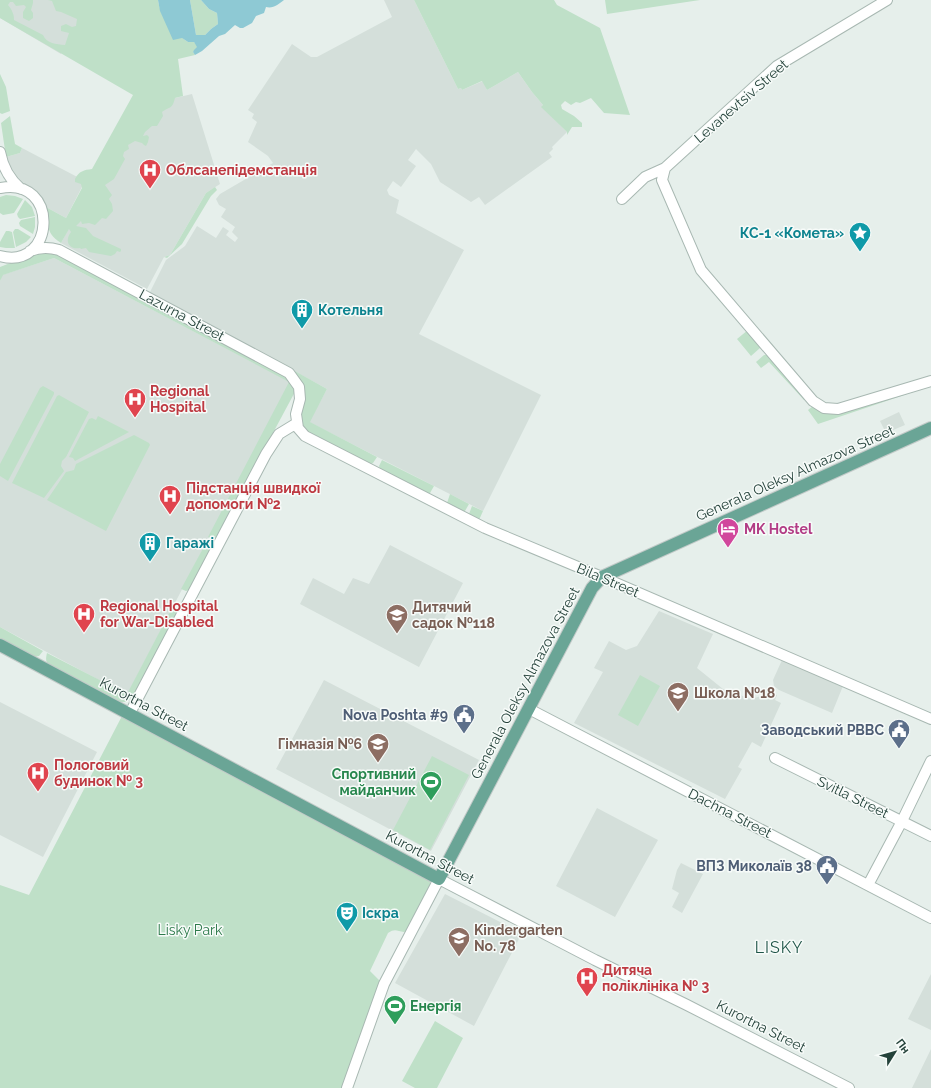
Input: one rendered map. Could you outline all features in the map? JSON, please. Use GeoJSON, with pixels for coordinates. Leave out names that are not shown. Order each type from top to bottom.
{"type":"FeatureCollection","features":[{"type":"Feature","properties":{"kind":"main road","name":"Generala Oleksy Almazova Street"},"geometry":{"type":"LineString","coordinates":[[439,879],[592,588],[602,577],[931,428]]}},
{"type":"Feature","properties":{"kind":"main road","name":"Kurortna Street"},"geometry":{"type":"LineString","coordinates":[[0,645],[439,879]]}},
{"type":"Feature","properties":{"kind":"street","name":"Levanevtsiv Street"},"geometry":{"type":"LineString","coordinates":[[622,199],[645,177],[665,168],[778,66],[887,0]]}},
{"type":"Feature","properties":{"kind":"street"},"geometry":{"type":"LineString","coordinates":[[0,154],[0,168]]}},
{"type":"Feature","properties":{"kind":"street"},"geometry":{"type":"LineString","coordinates":[[0,154],[9,177],[21,189],[32,196],[40,205],[43,213],[44,226],[40,240],[30,251]]}},
{"type":"Feature","properties":{"kind":"street"},"geometry":{"type":"LineString","coordinates":[[665,168],[662,180],[701,270],[813,401],[824,408],[838,409],[931,381]]}},
{"type":"Feature","properties":{"kind":"street"},"geometry":{"type":"LineString","coordinates":[[0,188],[8,187],[21,189]]}},
{"type":"Feature","properties":{"kind":"street","name":"Lazurna Street"},"geometry":{"type":"LineString","coordinates":[[44,226],[50,239],[59,250]]}},
{"type":"Feature","properties":{"kind":"street","name":"Lazurna Street"},"geometry":{"type":"LineString","coordinates":[[0,264],[39,248],[48,247],[59,250],[289,372],[299,387],[300,399],[296,414],[297,423]]}},
{"type":"Feature","properties":{"kind":"street"},"geometry":{"type":"LineString","coordinates":[[0,256],[14,257]]}},
{"type":"Feature","properties":{"kind":"street"},"geometry":{"type":"LineString","coordinates":[[130,713],[266,454],[279,434],[297,423]]}},
{"type":"Feature","properties":{"kind":"street","name":"Bila Street"},"geometry":{"type":"LineString","coordinates":[[297,423],[298,428],[305,436],[485,528],[931,719]]}},
{"type":"Feature","properties":{"kind":"street","name":"Dachna Street"},"geometry":{"type":"LineString","coordinates":[[529,709],[931,918]]}},
{"type":"Feature","properties":{"kind":"street","name":"Svitla Street"},"geometry":{"type":"LineString","coordinates":[[776,758],[931,836]]}},
{"type":"Feature","properties":{"kind":"street"},"geometry":{"type":"LineString","coordinates":[[868,885],[902,821],[931,761]]}},
{"type":"Feature","properties":{"kind":"street","name":"Generala Oleksy Almazova Street"},"geometry":{"type":"LineString","coordinates":[[347,1088],[384,984],[439,879]]}},
{"type":"Feature","properties":{"kind":"street","name":"Kurortna Street"},"geometry":{"type":"LineString","coordinates":[[439,879],[849,1088]]}},
{"type":"Feature","properties":{"kind":"shaded area"},"geometry":{"type":"Polygon","coordinates":[[[8,0],[52,0],[82,16],[61,54],[0,18],[8,0]]]}},
{"type":"Feature","properties":{"kind":"shaded area"},"geometry":{"type":"Polygon","coordinates":[[[384,0],[414,0],[458,89],[461,88],[462,90],[483,81],[487,90],[518,72],[543,105],[542,107],[567,132],[552,147],[553,149],[549,153],[552,157],[485,205],[479,197],[471,202],[440,182],[431,164],[416,149],[408,160],[416,166],[401,187],[393,181],[387,190],[389,195],[399,200],[396,213],[464,250],[419,334],[541,395],[483,511],[309,422],[327,389],[150,292],[166,260],[185,246],[197,226],[216,238],[223,227],[229,231],[226,235],[235,242],[238,238],[232,232],[235,227],[221,217],[226,209],[219,205],[216,199],[220,194],[273,163],[268,156],[248,142],[257,122],[252,118],[254,114],[248,110],[292,44],[311,57],[317,57],[392,17],[384,0]]]}},
{"type":"Feature","properties":{"kind":"shaded area","name":"Облсанепідемстанція"},"geometry":{"type":"Polygon","coordinates":[[[192,94],[220,184],[206,193],[170,255],[164,257],[147,289],[61,243],[125,124],[163,101],[192,94]]]}},
{"type":"Feature","properties":{"kind":"shaded area"},"geometry":{"type":"Polygon","coordinates":[[[22,148],[85,181],[66,218],[44,206],[12,175],[6,157],[20,153],[22,148]]]}},
{"type":"Feature","properties":{"kind":"shaded area","name":"Regional Hospital"},"geometry":{"type":"Polygon","coordinates":[[[54,258],[290,382],[127,695],[0,627],[0,281],[2,275],[54,258]]]}},
{"type":"Feature","properties":{"kind":"shaded area"},"geometry":{"type":"Polygon","coordinates":[[[899,412],[905,425],[886,433],[880,421],[899,412]]]}},
{"type":"Feature","properties":{"kind":"shaded area","name":"Дитячий садок №118"},"geometry":{"type":"Polygon","coordinates":[[[390,545],[463,583],[419,667],[300,604],[313,578],[344,594],[353,578],[369,584],[390,545]]]}},
{"type":"Feature","properties":{"kind":"shaded area","name":"Школа №18"},"geometry":{"type":"Polygon","coordinates":[[[659,611],[713,634],[697,668],[723,689],[751,699],[761,696],[765,690],[777,695],[775,700],[781,703],[761,747],[752,742],[738,767],[742,769],[725,799],[574,723],[603,672],[594,668],[609,641],[626,650],[637,646],[659,611]]]}},
{"type":"Feature","properties":{"kind":"shaded area"},"geometry":{"type":"Polygon","coordinates":[[[782,660],[843,686],[832,713],[779,690],[774,686],[773,680],[782,660]]]}},
{"type":"Feature","properties":{"kind":"shaded area","name":"Гімназія №6"},"geometry":{"type":"Polygon","coordinates":[[[324,680],[479,760],[431,851],[276,769],[324,680]]]}},
{"type":"Feature","properties":{"kind":"shaded area","name":"Пологовий будинок № 3"},"geometry":{"type":"Polygon","coordinates":[[[0,702],[97,752],[43,857],[0,835],[0,702]]]}},
{"type":"Feature","properties":{"kind":"shaded area"},"geometry":{"type":"Polygon","coordinates":[[[597,808],[658,840],[615,917],[556,886],[597,808]]]}},
{"type":"Feature","properties":{"kind":"shaded area"},"geometry":{"type":"Polygon","coordinates":[[[681,863],[703,874],[682,913],[672,907],[679,893],[672,889],[677,870],[681,863]]]}},
{"type":"Feature","properties":{"kind":"shaded area","name":"Kindergarten No. 78"},"geometry":{"type":"Polygon","coordinates":[[[445,894],[522,933],[474,1026],[395,983],[445,894]]]}},
{"type":"Feature","properties":{"kind":"shaded area"},"geometry":{"type":"Polygon","coordinates":[[[931,974],[931,1030],[908,1019],[931,974]]]}},
{"type":"Feature","properties":{"kind":"shaded area"},"geometry":{"type":"Polygon","coordinates":[[[931,1049],[931,1088],[912,1088],[931,1049]]]}},
{"type":"Feature","properties":{"kind":"green space"},"geometry":{"type":"Polygon","coordinates":[[[0,0],[33,0],[31,10],[33,13],[33,18],[29,21],[23,18],[23,12],[26,7],[24,5],[16,6],[13,2],[10,2],[8,5],[14,16],[14,20],[43,35],[49,42],[65,45],[69,33],[61,31],[61,26],[66,24],[72,27],[76,26],[77,19],[56,11],[52,1],[48,0],[158,0],[159,7],[172,29],[188,42],[194,42],[198,47],[193,52],[195,55],[178,59],[183,96],[175,98],[172,106],[162,112],[163,116],[157,126],[152,126],[145,132],[143,136],[147,135],[149,137],[146,146],[135,141],[128,145],[129,149],[124,152],[123,156],[125,159],[114,179],[105,185],[112,195],[109,199],[112,204],[113,211],[106,219],[102,218],[95,225],[89,223],[82,224],[81,221],[76,226],[86,228],[93,236],[121,249],[120,252],[117,251],[111,256],[89,252],[86,248],[73,248],[68,242],[71,232],[69,229],[61,243],[55,239],[48,227],[44,206],[66,218],[82,188],[81,184],[75,182],[75,179],[82,171],[92,169],[133,95],[0,18],[0,0]]]}},
{"type":"Feature","properties":{"kind":"green space"},"geometry":{"type":"Polygon","coordinates":[[[190,0],[201,0],[209,9],[217,13],[218,24],[205,35],[196,35],[190,0]]]}},
{"type":"Feature","properties":{"kind":"green space"},"geometry":{"type":"Polygon","coordinates":[[[414,0],[554,0],[557,5],[600,28],[630,115],[604,113],[591,98],[571,105],[565,101],[561,105],[562,109],[582,123],[582,127],[572,127],[567,135],[567,132],[541,107],[543,105],[518,72],[487,90],[482,81],[462,90],[461,88],[458,89],[414,0]]]}},
{"type":"Feature","properties":{"kind":"green space"},"geometry":{"type":"Polygon","coordinates":[[[605,0],[700,0],[607,14],[605,0]]]}},
{"type":"Feature","properties":{"kind":"green space"},"geometry":{"type":"Polygon","coordinates":[[[0,74],[6,87],[10,111],[2,114],[0,113],[0,74]]]}},
{"type":"Feature","properties":{"kind":"green space"},"geometry":{"type":"Polygon","coordinates":[[[10,116],[15,144],[22,148],[20,153],[6,157],[1,123],[10,116]]]}},
{"type":"Feature","properties":{"kind":"green space"},"geometry":{"type":"Polygon","coordinates":[[[215,187],[217,190],[211,196],[182,244],[167,258],[164,257],[170,255],[206,193],[215,187]]]}},
{"type":"Feature","properties":{"kind":"green space"},"geometry":{"type":"Polygon","coordinates":[[[6,195],[23,199],[14,213],[3,215],[0,213],[0,197],[6,195]]]}},
{"type":"Feature","properties":{"kind":"green space"},"geometry":{"type":"Polygon","coordinates":[[[25,200],[32,207],[35,216],[20,219],[17,214],[25,200]]]}},
{"type":"Feature","properties":{"kind":"green space"},"geometry":{"type":"Polygon","coordinates":[[[35,217],[33,234],[20,226],[19,223],[21,220],[35,217]]]}},
{"type":"Feature","properties":{"kind":"green space"},"geometry":{"type":"Polygon","coordinates":[[[15,229],[18,229],[31,237],[26,242],[16,247],[13,232],[15,229]]]}},
{"type":"Feature","properties":{"kind":"green space"},"geometry":{"type":"Polygon","coordinates":[[[6,231],[12,232],[15,248],[0,247],[0,242],[6,231]]]}},
{"type":"Feature","properties":{"kind":"green space"},"geometry":{"type":"Polygon","coordinates":[[[41,251],[57,253],[289,375],[296,390],[216,539],[208,537],[289,382],[54,258],[3,275],[0,281],[0,267],[41,251]]]}},
{"type":"Feature","properties":{"kind":"green space"},"geometry":{"type":"Polygon","coordinates":[[[748,330],[761,346],[751,356],[737,339],[748,330]]]}},
{"type":"Feature","properties":{"kind":"green space"},"geometry":{"type":"Polygon","coordinates":[[[764,355],[767,355],[807,398],[804,400],[769,362],[761,368],[756,362],[764,355]]]}},
{"type":"Feature","properties":{"kind":"green space"},"geometry":{"type":"Polygon","coordinates":[[[293,370],[327,389],[310,422],[377,457],[373,463],[371,464],[306,431],[302,426],[293,370]]]}},
{"type":"Feature","properties":{"kind":"green space"},"geometry":{"type":"Polygon","coordinates":[[[931,385],[818,424],[808,410],[813,406],[822,411],[931,385]]]}},
{"type":"Feature","properties":{"kind":"green space"},"geometry":{"type":"Polygon","coordinates":[[[43,386],[54,392],[54,394],[8,481],[0,476],[0,464],[40,388],[43,386]]]}},
{"type":"Feature","properties":{"kind":"green space"},"geometry":{"type":"Polygon","coordinates":[[[59,395],[89,412],[66,457],[62,461],[61,466],[64,471],[44,498],[12,483],[57,396],[59,395]]]}},
{"type":"Feature","properties":{"kind":"green space"},"geometry":{"type":"Polygon","coordinates":[[[98,416],[129,432],[75,461],[73,458],[69,457],[89,419],[92,418],[96,420],[98,416]]]}},
{"type":"Feature","properties":{"kind":"green space"},"geometry":{"type":"Polygon","coordinates":[[[134,435],[150,445],[106,531],[47,500],[66,472],[74,470],[76,464],[134,435]]]}},
{"type":"Feature","properties":{"kind":"green space"},"geometry":{"type":"Polygon","coordinates":[[[382,460],[434,486],[430,493],[428,494],[380,469],[379,466],[382,460]]]}},
{"type":"Feature","properties":{"kind":"green space"},"geometry":{"type":"Polygon","coordinates":[[[450,494],[469,504],[465,511],[463,512],[447,503],[450,494]]]}},
{"type":"Feature","properties":{"kind":"green space"},"geometry":{"type":"Polygon","coordinates":[[[472,506],[483,511],[479,520],[469,514],[472,506]]]}},
{"type":"Feature","properties":{"kind":"green space"},"geometry":{"type":"Polygon","coordinates":[[[207,541],[210,543],[211,549],[189,590],[186,591],[181,589],[207,541]]]}},
{"type":"Feature","properties":{"kind":"green space"},"geometry":{"type":"Polygon","coordinates":[[[173,606],[176,608],[178,613],[134,695],[127,702],[118,702],[49,666],[47,663],[47,653],[127,694],[173,606]]]}},
{"type":"Feature","properties":{"kind":"green space"},"geometry":{"type":"Polygon","coordinates":[[[0,627],[43,651],[39,656],[33,657],[0,639],[0,627]]]}},
{"type":"Feature","properties":{"kind":"green space"},"geometry":{"type":"Polygon","coordinates":[[[640,675],[660,686],[638,726],[618,715],[640,675]]]}},
{"type":"Feature","properties":{"kind":"green space","name":"Lisky Park"},"geometry":{"type":"Polygon","coordinates":[[[122,716],[427,878],[430,882],[430,887],[407,931],[404,932],[394,930],[388,933],[370,971],[381,982],[343,1088],[0,1088],[0,885],[29,895],[122,716]]]}},
{"type":"Feature","properties":{"kind":"green space","name":"Спортивний майданчик"},"geometry":{"type":"Polygon","coordinates":[[[432,756],[469,775],[430,850],[393,830],[432,756]]]}},
{"type":"Feature","properties":{"kind":"green space"},"geometry":{"type":"Polygon","coordinates":[[[435,1021],[463,1038],[437,1088],[415,1088],[402,1081],[435,1021]]]}},
{"type":"Feature","properties":{"kind":"water"},"geometry":{"type":"Polygon","coordinates":[[[158,0],[190,0],[196,35],[205,35],[218,24],[217,13],[209,9],[201,0],[284,0],[273,7],[266,7],[264,13],[256,16],[252,23],[243,28],[235,25],[195,55],[193,52],[197,47],[194,42],[188,42],[182,38],[173,40],[160,11],[158,0]]]}},
{"type":"Feature","properties":{"kind":"place","name":"Облсанепідемстанція"},"geometry":{"type":"Point","coordinates":[150,190]}},
{"type":"Feature","properties":{"kind":"place","name":"КС-1 «Комета»"},"geometry":{"type":"Point","coordinates":[860,252]}},
{"type":"Feature","properties":{"kind":"place","name":"Котельня"},"geometry":{"type":"Point","coordinates":[302,330]}},
{"type":"Feature","properties":{"kind":"place","name":"Regional Hospital"},"geometry":{"type":"Point","coordinates":[135,418]}},
{"type":"Feature","properties":{"kind":"place","name":"Підстанція швидкої допомоги №2"},"geometry":{"type":"Point","coordinates":[170,516]}},
{"type":"Feature","properties":{"kind":"place","name":"MK Hostel"},"geometry":{"type":"Point","coordinates":[728,548]}},
{"type":"Feature","properties":{"kind":"place","name":"Гаражі"},"geometry":{"type":"Point","coordinates":[150,562]}},
{"type":"Feature","properties":{"kind":"place","name":"Regional Hospital for War-Disabled"},"geometry":{"type":"Point","coordinates":[84,634]}},
{"type":"Feature","properties":{"kind":"place","name":"Дитячий садок №118"},"geometry":{"type":"Point","coordinates":[397,634]}},
{"type":"Feature","properties":{"kind":"place","name":"Школа №18"},"geometry":{"type":"Point","coordinates":[678,712]}},
{"type":"Feature","properties":{"kind":"place","name":"Nova Poshta #9"},"geometry":{"type":"Point","coordinates":[464,734]}},
{"type":"Feature","properties":{"kind":"place","name":"Заводський РВВС"},"geometry":{"type":"Point","coordinates":[899,750]}},
{"type":"Feature","properties":{"kind":"place","name":"Гімназія №6"},"geometry":{"type":"Point","coordinates":[378,764]}},
{"type":"Feature","properties":{"kind":"place","name":"Пологовий будинок № 3"},"geometry":{"type":"Point","coordinates":[38,792]}},
{"type":"Feature","properties":{"kind":"place","name":"Спортивний майданчик"},"geometry":{"type":"Point","coordinates":[431,802]}},
{"type":"Feature","properties":{"kind":"place","name":"ВПЗ Миколаїв 38"},"geometry":{"type":"Point","coordinates":[827,886]}},
{"type":"Feature","properties":{"kind":"place","name":"Іскра"},"geometry":{"type":"Point","coordinates":[347,932]}},
{"type":"Feature","properties":{"kind":"place","name":"Kindergarten No. 78"},"geometry":{"type":"Point","coordinates":[459,958]}},
{"type":"Feature","properties":{"kind":"place","name":"Дитяча поліклініка № 3"},"geometry":{"type":"Point","coordinates":[587,998]}},
{"type":"Feature","properties":{"kind":"place","name":"Енергія"},"geometry":{"type":"Point","coordinates":[395,1026]}},
{"type":"Feature","properties":{"kind":"district","name":"LISKY"},"geometry":{"type":"Point","coordinates":[779,947]}}]}
